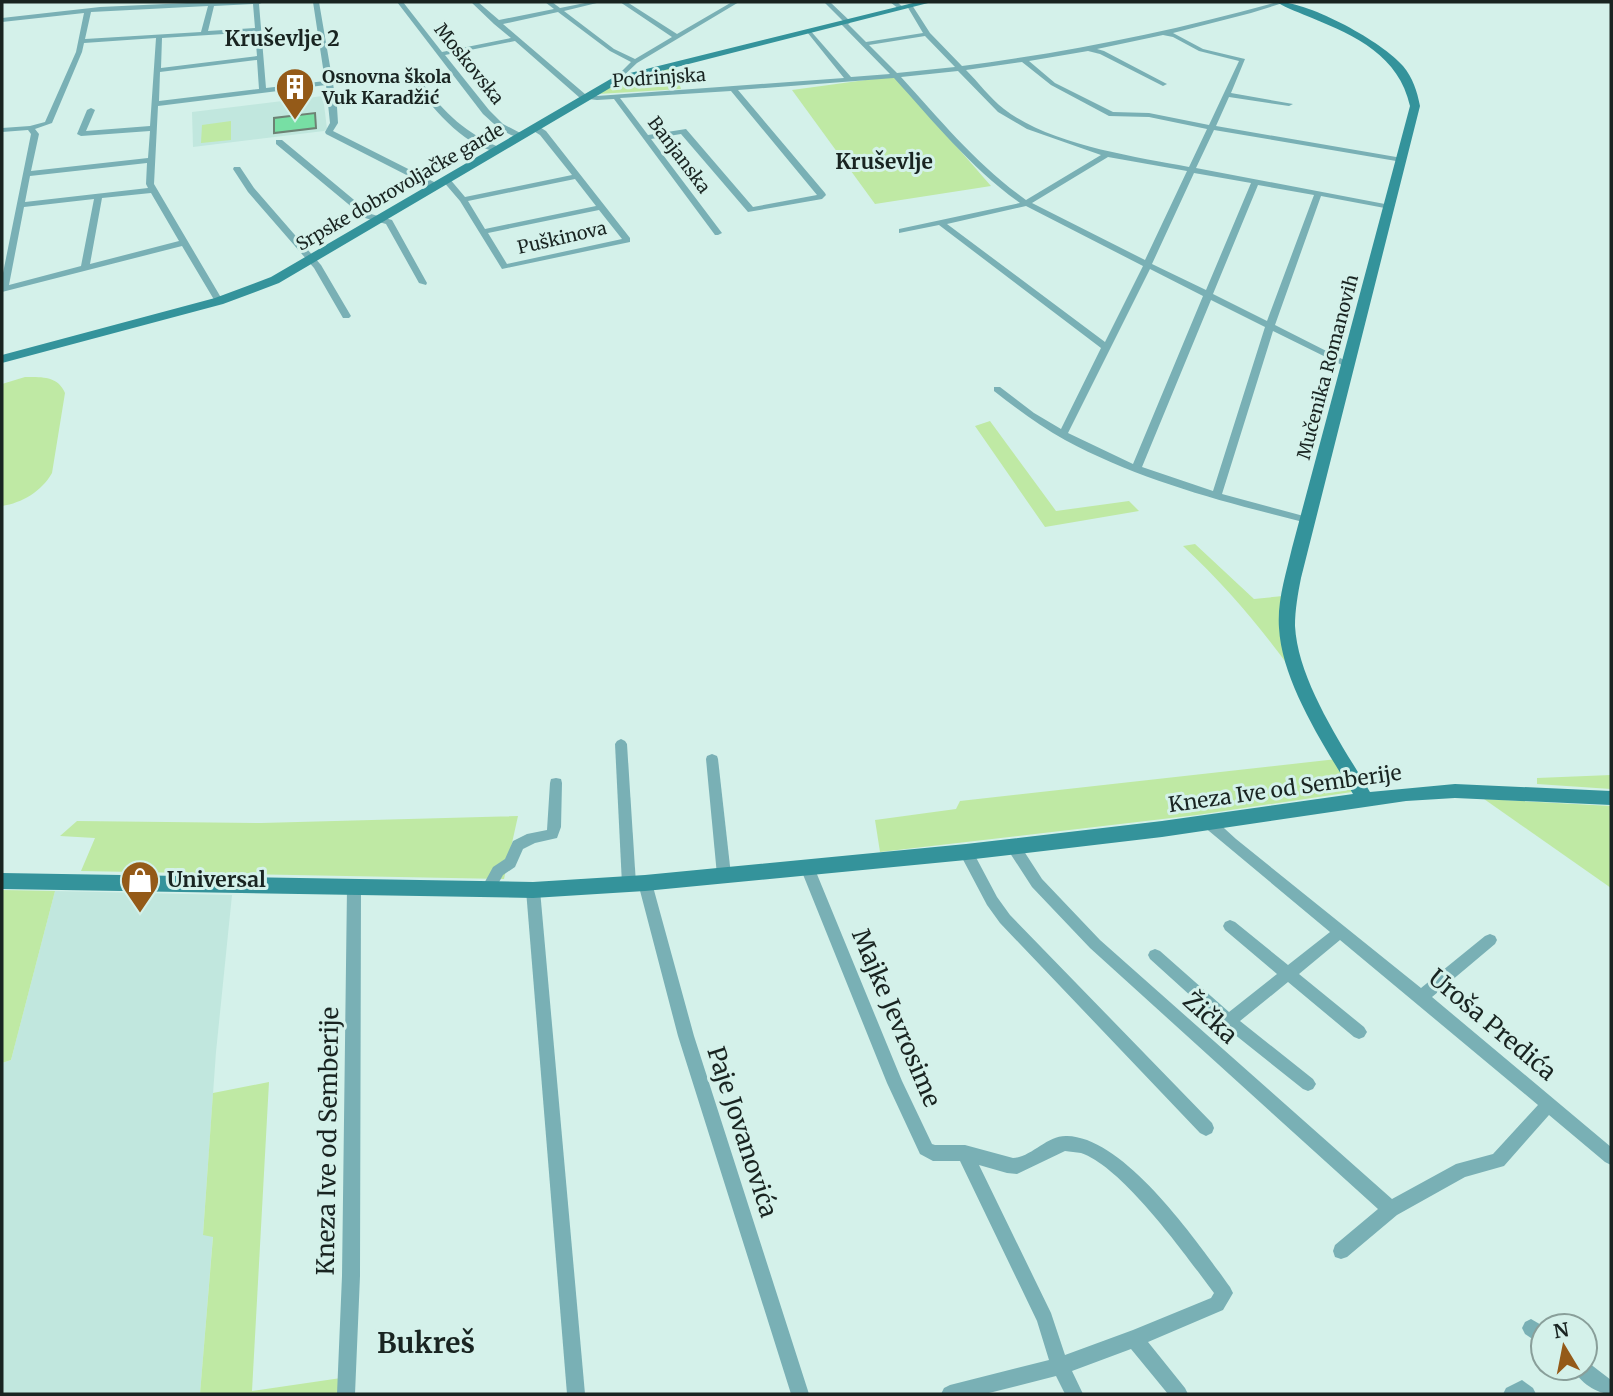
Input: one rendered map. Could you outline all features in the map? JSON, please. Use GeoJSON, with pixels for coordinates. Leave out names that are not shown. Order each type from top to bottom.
{"type":"FeatureCollection","features":[{"type":"Feature","properties":{"kind":"street"},"geometry":{"type":"LineString","coordinates":[[2,20],[88,10],[212,2],[258,2],[263,91]]}},
{"type":"Feature","properties":{"kind":"street"},"geometry":{"type":"LineString","coordinates":[[204,33],[212,2]]}},
{"type":"Feature","properties":{"kind":"street"},"geometry":{"type":"LineString","coordinates":[[316,2],[334,123],[330,134],[441,183]]}},
{"type":"Feature","properties":{"kind":"street","name":"Moskovska"},"geometry":{"type":"LineString","coordinates":[[400,2],[496,122],[522,136]]}},
{"type":"Feature","properties":{"kind":"street"},"geometry":{"type":"LineString","coordinates":[[474,2],[514,39],[568,84],[588,97]]}},
{"type":"Feature","properties":{"kind":"street"},"geometry":{"type":"LineString","coordinates":[[548,2],[612,50],[635,62]]}},
{"type":"Feature","properties":{"kind":"street"},"geometry":{"type":"LineString","coordinates":[[496,23],[598,2]]}},
{"type":"Feature","properties":{"kind":"street"},"geometry":{"type":"LineString","coordinates":[[623,2],[676,37]]}},
{"type":"Feature","properties":{"kind":"street"},"geometry":{"type":"LineString","coordinates":[[618,79],[635,62],[736,2]]}},
{"type":"Feature","properties":{"kind":"street"},"geometry":{"type":"LineString","coordinates":[[827,2],[985,175],[1025,204],[1347,364]]}},
{"type":"Feature","properties":{"kind":"street","name":"Srpske dobrovoljačke garde"},"geometry":{"type":"LineString","coordinates":[[2,359],[219,301],[275,280],[618,79],[845,22],[901,5],[928,2]]}},
{"type":"Feature","properties":{"kind":"street"},"geometry":{"type":"LineString","coordinates":[[1103,49],[1175,33],[1283,2]]}},
{"type":"Feature","properties":{"kind":"street","name":"Mučenika Romanovih"},"geometry":{"type":"LineString","coordinates":[[1283,2],[1370,44],[1394,62],[1407,78],[1415,96],[1402,160],[1307,520],[1289,595],[1286,630],[1302,681],[1364,799]]}},
{"type":"Feature","properties":{"kind":"street"},"geometry":{"type":"LineString","coordinates":[[901,5],[1001,110],[1030,127],[1107,154],[1390,207]]}},
{"type":"Feature","properties":{"kind":"street"},"geometry":{"type":"LineString","coordinates":[[2,130],[30,128],[48,123],[83,41],[88,10]]}},
{"type":"Feature","properties":{"kind":"street"},"geometry":{"type":"LineString","coordinates":[[83,41],[258,30]]}},
{"type":"Feature","properties":{"kind":"street"},"geometry":{"type":"LineString","coordinates":[[809,31],[849,79]]}},
{"type":"Feature","properties":{"kind":"street"},"geometry":{"type":"LineString","coordinates":[[1063,434],[1147,266],[1243,60],[1201,50],[1175,33]]}},
{"type":"Feature","properties":{"kind":"street"},"geometry":{"type":"LineString","coordinates":[[863,44],[927,34]]}},
{"type":"Feature","properties":{"kind":"street"},"geometry":{"type":"LineString","coordinates":[[159,36],[150,184],[182,243],[219,301]]}},
{"type":"Feature","properties":{"kind":"street"},"geometry":{"type":"LineString","coordinates":[[440,54],[514,39]]}},
{"type":"Feature","properties":{"kind":"street"},"geometry":{"type":"LineString","coordinates":[[1103,49],[1163,84]]}},
{"type":"Feature","properties":{"kind":"street","name":"Podrinjska"},"geometry":{"type":"LineString","coordinates":[[588,97],[896,76],[1103,49]]}},
{"type":"Feature","properties":{"kind":"street"},"geometry":{"type":"LineString","coordinates":[[157,70],[261,58]]}},
{"type":"Feature","properties":{"kind":"street"},"geometry":{"type":"LineString","coordinates":[[1024,60],[1053,83],[1112,114],[1149,115],[1402,160]]}},
{"type":"Feature","properties":{"kind":"street"},"geometry":{"type":"LineString","coordinates":[[155,104],[328,83]]}},
{"type":"Feature","properties":{"kind":"street"},"geometry":{"type":"LineString","coordinates":[[421,86],[436,108],[456,127],[498,150]]}},
{"type":"Feature","properties":{"kind":"street","name":"Podrinjska"},"geometry":{"type":"LineString","coordinates":[[645,138],[683,131],[751,210],[822,195],[733,89]]}},
{"type":"Feature","properties":{"kind":"street"},"geometry":{"type":"LineString","coordinates":[[1227,95],[1289,104]]}},
{"type":"Feature","properties":{"kind":"street","name":"Banjanska"},"geometry":{"type":"LineString","coordinates":[[615,96],[718,233]]}},
{"type":"Feature","properties":{"kind":"street"},"geometry":{"type":"LineString","coordinates":[[91,110],[82,131],[84,135],[153,128]]}},
{"type":"Feature","properties":{"kind":"street"},"geometry":{"type":"LineString","coordinates":[[30,128],[34,134],[3,288],[182,243]]}},
{"type":"Feature","properties":{"kind":"street","name":"Puškinova"},"geometry":{"type":"LineString","coordinates":[[441,183],[463,200],[505,267],[627,240],[542,133],[535,128]]}},
{"type":"Feature","properties":{"kind":"street"},"geometry":{"type":"LineString","coordinates":[[279,142],[361,210],[389,222],[422,282]]}},
{"type":"Feature","properties":{"kind":"street"},"geometry":{"type":"LineString","coordinates":[[902,232],[1025,204],[1107,154]]}},
{"type":"Feature","properties":{"kind":"street"},"geometry":{"type":"LineString","coordinates":[[26,174],[152,160]]}},
{"type":"Feature","properties":{"kind":"street"},"geometry":{"type":"LineString","coordinates":[[237,169],[251,190],[311,259],[346,316]]}},
{"type":"Feature","properties":{"kind":"street"},"geometry":{"type":"LineString","coordinates":[[463,200],[576,176]]}},
{"type":"Feature","properties":{"kind":"street"},"geometry":{"type":"LineString","coordinates":[[1136,469],[1255,182]]}},
{"type":"Feature","properties":{"kind":"street"},"geometry":{"type":"LineString","coordinates":[[20,205],[153,190]]}},
{"type":"Feature","properties":{"kind":"street"},"geometry":{"type":"LineString","coordinates":[[1216,497],[1270,326],[1318,194]]}},
{"type":"Feature","properties":{"kind":"street"},"geometry":{"type":"LineString","coordinates":[[85,267],[97,197]]}},
{"type":"Feature","properties":{"kind":"street","name":"Puškinova"},"geometry":{"type":"LineString","coordinates":[[482,232],[601,207]]}},
{"type":"Feature","properties":{"kind":"street"},"geometry":{"type":"LineString","coordinates":[[941,223],[1107,348]]}},
{"type":"Feature","properties":{"kind":"street"},"geometry":{"type":"LineString","coordinates":[[2,234],[15,232]]}},
{"type":"Feature","properties":{"kind":"street"},"geometry":{"type":"LineString","coordinates":[[996,389],[1020,409],[1063,434],[1136,469],[1216,497],[1307,520]]}},
{"type":"Feature","properties":{"kind":"street","name":"Paje Jovanovića"},"geometry":{"type":"LineString","coordinates":[[621,744],[637,884],[800,1394]]}},
{"type":"Feature","properties":{"kind":"street"},"geometry":{"type":"LineString","coordinates":[[712,758],[724,875]]}},
{"type":"Feature","properties":{"kind":"street"},"geometry":{"type":"LineString","coordinates":[[488,889],[498,871],[510,863],[518,845],[532,838],[552,834],[556,783]]}},
{"type":"Feature","properties":{"kind":"street","name":"Kneza Ive od Semberije"},"geometry":{"type":"LineString","coordinates":[[2,881],[533,890],[637,884],[966,852],[1208,822],[1364,799],[1455,791],[1611,798]]}},
{"type":"Feature","properties":{"kind":"street","name":"Uroša Predića"},"geometry":{"type":"LineString","coordinates":[[1208,822],[1611,1157]]}},
{"type":"Feature","properties":{"kind":"street","name":"Žička"},"geometry":{"type":"LineString","coordinates":[[1013,846],[1037,883],[1078,928],[1391,1209]]}},
{"type":"Feature","properties":{"kind":"street"},"geometry":{"type":"LineString","coordinates":[[966,852],[992,901],[1006,919],[1206,1128]]}},
{"type":"Feature","properties":{"kind":"street","name":"Majke Jevrosime"},"geometry":{"type":"LineString","coordinates":[[807,867],[895,1083],[926,1149],[933,1153],[965,1153],[1017,1166],[1064,1143],[1083,1145],[1100,1154],[1159,1208],[1224,1293],[1217,1304],[1134,1339]]}},
{"type":"Feature","properties":{"kind":"street","name":"Kneza Ive od Semberije"},"geometry":{"type":"LineString","coordinates":[[346,1394],[351,1276],[354,888]]}},
{"type":"Feature","properties":{"kind":"street"},"geometry":{"type":"LineString","coordinates":[[533,890],[576,1394]]}},
{"type":"Feature","properties":{"kind":"street"},"geometry":{"type":"LineString","coordinates":[[1230,926],[1359,1032]]}},
{"type":"Feature","properties":{"kind":"street"},"geometry":{"type":"LineString","coordinates":[[1229,1021],[1339,933]]}},
{"type":"Feature","properties":{"kind":"street"},"geometry":{"type":"LineString","coordinates":[[1421,997],[1490,940]]}},
{"type":"Feature","properties":{"kind":"street"},"geometry":{"type":"LineString","coordinates":[[1155,955],[1229,1021],[1308,1084]]}},
{"type":"Feature","properties":{"kind":"street"},"geometry":{"type":"LineString","coordinates":[[1341,1251],[1391,1209],[1462,1170],[1498,1160],[1549,1104]]}},
{"type":"Feature","properties":{"kind":"street"},"geometry":{"type":"LineString","coordinates":[[965,1153],[1045,1320],[1060,1366],[1074,1394]]}},
{"type":"Feature","properties":{"kind":"street"},"geometry":{"type":"LineString","coordinates":[[950,1394],[1060,1366],[1134,1339],[1179,1394]]}},
{"type":"Feature","properties":{"kind":"street"},"geometry":{"type":"LineString","coordinates":[[1512,1394],[1522,1389],[1527,1394]]}},
{"type":"Feature","properties":{"kind":"shaded area"},"geometry":{"type":"Polygon","coordinates":[[[323,96],[327,129],[324,131],[193,147],[192,112],[323,96]]]}},
{"type":"Feature","properties":{"kind":"shaded area"},"geometry":{"type":"Polygon","coordinates":[[[55,891],[232,895],[216,1052],[203,1234],[213,1236],[200,1394],[2,1394],[2,1063],[11,1060],[55,891]]]}},
{"type":"Feature","properties":{"kind":"green space"},"geometry":{"type":"Polygon","coordinates":[[[674,67],[681,89],[598,94],[618,83],[674,67]]]}},
{"type":"Feature","properties":{"kind":"green space"},"geometry":{"type":"Polygon","coordinates":[[[895,76],[991,186],[875,204],[792,90],[895,76]]]}},
{"type":"Feature","properties":{"kind":"green space"},"geometry":{"type":"Polygon","coordinates":[[[231,121],[231,140],[201,143],[202,125],[231,121]]]}},
{"type":"Feature","properties":{"kind":"green space"},"geometry":{"type":"Polygon","coordinates":[[[25,377],[54,380],[65,393],[52,473],[31,495],[2,506],[2,384],[25,377]]]}},
{"type":"Feature","properties":{"kind":"green space"},"geometry":{"type":"Polygon","coordinates":[[[990,421],[1056,511],[1129,501],[1139,511],[1045,527],[975,426],[990,421]]]}},
{"type":"Feature","properties":{"kind":"green space"},"geometry":{"type":"Polygon","coordinates":[[[1195,544],[1254,599],[1283,596],[1290,668],[1240,604],[1183,546],[1195,544]]]}},
{"type":"Feature","properties":{"kind":"green space"},"geometry":{"type":"Polygon","coordinates":[[[1337,759],[1352,792],[1197,815],[880,852],[875,820],[956,809],[960,801],[1337,759]]]}},
{"type":"Feature","properties":{"kind":"green space"},"geometry":{"type":"Polygon","coordinates":[[[1611,775],[1611,789],[1537,784],[1537,778],[1611,775]]]}},
{"type":"Feature","properties":{"kind":"green space"},"geometry":{"type":"Polygon","coordinates":[[[1484,799],[1611,806],[1611,888],[1484,799]]]}},
{"type":"Feature","properties":{"kind":"green space"},"geometry":{"type":"Polygon","coordinates":[[[518,816],[504,879],[81,871],[95,838],[60,836],[77,821],[261,823],[518,816]]]}},
{"type":"Feature","properties":{"kind":"green space"},"geometry":{"type":"Polygon","coordinates":[[[2,890],[55,891],[11,1060],[2,1063],[2,890]]]}},
{"type":"Feature","properties":{"kind":"green space"},"geometry":{"type":"Polygon","coordinates":[[[269,1082],[252,1391],[341,1378],[340,1394],[200,1394],[213,1237],[203,1235],[213,1093],[269,1082]]]}},
{"type":"Feature","properties":{"kind":"building","name":"Osnovna škola Vuk Karadžić"},"geometry":{"type":"Polygon","coordinates":[[[315,113],[316,128],[274,133],[274,118],[315,113]]]}},
{"type":"Feature","properties":{"kind":"place","name":"Osnovna škola Vuk Karadžić"},"geometry":{"type":"Point","coordinates":[295,121]}},
{"type":"Feature","properties":{"kind":"place","name":"Universal"},"geometry":{"type":"Point","coordinates":[140,914]}},
{"type":"Feature","properties":{"kind":"district","name":"Kruševlje 2"},"geometry":{"type":"Point","coordinates":[282,39]}},
{"type":"Feature","properties":{"kind":"district","name":"Kruševlje"},"geometry":{"type":"Point","coordinates":[884,162]}},
{"type":"Feature","properties":{"kind":"district","name":"Bukreš"},"geometry":{"type":"Point","coordinates":[426,1343]}}]}
